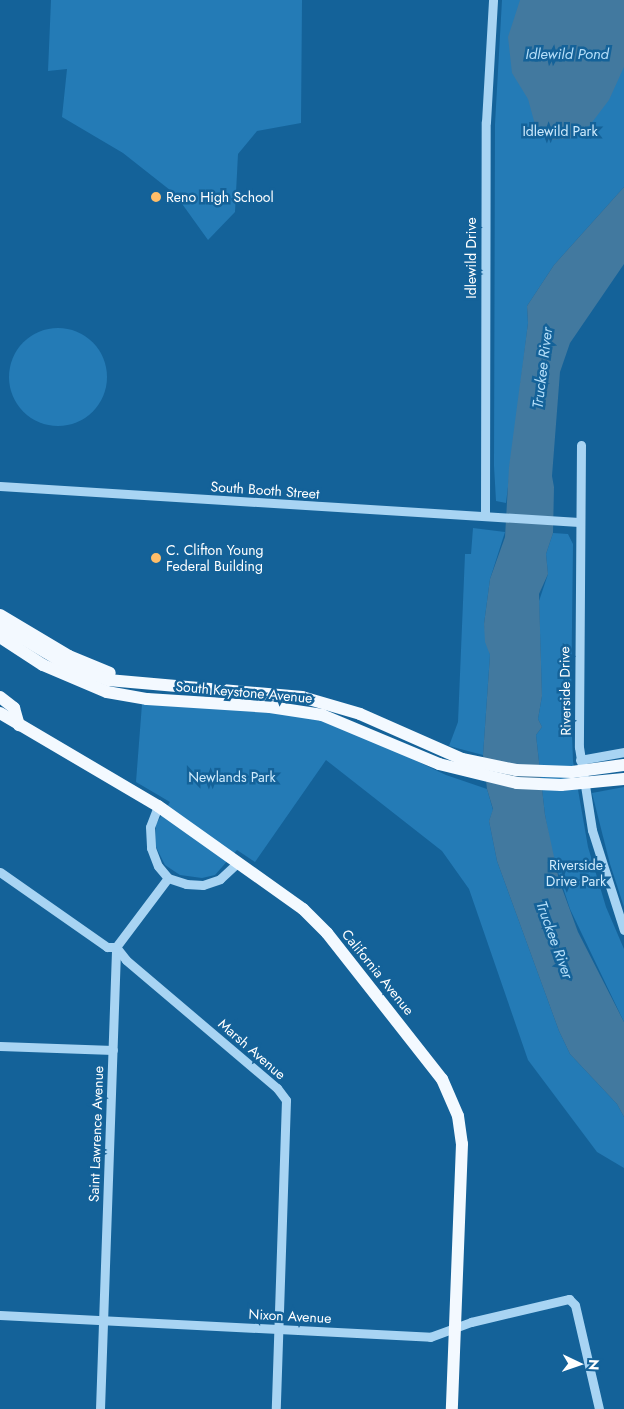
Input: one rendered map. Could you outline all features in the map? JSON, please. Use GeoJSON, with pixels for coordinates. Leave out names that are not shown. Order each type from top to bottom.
{"type":"FeatureCollection","features":[{"type":"Feature","properties":{"kind":"main road"},"geometry":{"type":"LineString","coordinates":[[0,615],[69,656],[135,684]]}},
{"type":"Feature","properties":{"kind":"main road","name":"South Keystone Avenue"},"geometry":{"type":"LineString","coordinates":[[0,625],[80,670],[108,680],[135,684],[302,697],[360,714],[460,765],[572,772],[624,765]]}},
{"type":"Feature","properties":{"kind":"main road","name":"South Keystone Avenue"},"geometry":{"type":"LineString","coordinates":[[0,637],[42,665],[90,687],[128,696],[270,706],[322,714],[460,765],[518,783],[561,785],[624,779]]}},
{"type":"Feature","properties":{"kind":"main road"},"geometry":{"type":"LineString","coordinates":[[0,646],[42,665]]}},
{"type":"Feature","properties":{"kind":"main road"},"geometry":{"type":"LineString","coordinates":[[0,697],[14,708],[19,724]]}},
{"type":"Feature","properties":{"kind":"main road","name":"California Avenue"},"geometry":{"type":"LineString","coordinates":[[0,713],[158,806],[303,909],[321,927],[429,1061],[450,1095],[458,1116],[462,1144],[452,1409]]}},
{"type":"Feature","properties":{"kind":"street","name":"Idlewild Drive"},"geometry":{"type":"LineString","coordinates":[[489,516],[486,135],[493,0]]}},
{"type":"Feature","properties":{"kind":"street","name":"Riverside Drive"},"geometry":{"type":"LineString","coordinates":[[581,445],[577,679],[580,760],[592,830],[624,930]]}},
{"type":"Feature","properties":{"kind":"street","name":"South Booth Street"},"geometry":{"type":"LineString","coordinates":[[0,486],[579,522]]}},
{"type":"Feature","properties":{"kind":"street"},"geometry":{"type":"LineString","coordinates":[[580,760],[624,752]]}},
{"type":"Feature","properties":{"kind":"street"},"geometry":{"type":"LineString","coordinates":[[158,806],[150,827],[151,848],[158,866],[168,878],[186,884],[203,885],[220,879],[238,862]]}},
{"type":"Feature","properties":{"kind":"street","name":"Marsh Avenue"},"geometry":{"type":"LineString","coordinates":[[0,872],[107,947],[116,947],[126,960],[277,1088],[286,1100],[276,1409]]}},
{"type":"Feature","properties":{"kind":"street"},"geometry":{"type":"LineString","coordinates":[[116,947],[168,878]]}},
{"type":"Feature","properties":{"kind":"street","name":"Saint Lawrence Avenue"},"geometry":{"type":"LineString","coordinates":[[100,1409],[114,1050],[116,947]]}},
{"type":"Feature","properties":{"kind":"street"},"geometry":{"type":"LineString","coordinates":[[0,1046],[114,1050]]}},
{"type":"Feature","properties":{"kind":"street","name":"Nixon Avenue"},"geometry":{"type":"LineString","coordinates":[[0,1315],[430,1337],[454,1330],[471,1322],[562,1299],[572,1300],[599,1409]]}},
{"type":"Feature","properties":{"kind":"green space"},"geometry":{"type":"Polygon","coordinates":[[[51,0],[302,0],[301,123],[257,131],[238,154],[235,212],[208,240],[175,194],[123,153],[62,117],[67,69],[48,71],[51,0]]]}},
{"type":"Feature","properties":{"kind":"green space","name":"Idlewild Park"},"geometry":{"type":"Polygon","coordinates":[[[502,0],[624,0],[624,187],[554,265],[527,306],[528,323],[506,503],[496,501],[494,466],[495,124],[502,0]]]}},
{"type":"Feature","properties":{"kind":"green space"},"geometry":{"type":"Polygon","coordinates":[[[58,328],[77,332],[93,342],[103,358],[107,377],[103,396],[93,412],[77,422],[58,426],[39,422],[23,412],[13,396],[9,377],[13,358],[23,342],[39,332],[58,328]]]}},
{"type":"Feature","properties":{"kind":"green space"},"geometry":{"type":"Polygon","coordinates":[[[473,528],[505,532],[490,579],[484,624],[490,655],[483,755],[449,746],[458,722],[465,554],[471,554],[473,528]]]}},
{"type":"Feature","properties":{"kind":"green space","name":"Riverside Drive Park"},"geometry":{"type":"Polygon","coordinates":[[[553,533],[568,534],[573,544],[571,707],[573,761],[588,847],[606,907],[624,949],[624,1022],[570,909],[552,854],[545,815],[536,735],[542,727],[538,719],[542,696],[539,601],[548,574],[546,554],[553,533]]]}},
{"type":"Feature","properties":{"kind":"green space","name":"Newlands Park"},"geometry":{"type":"Polygon","coordinates":[[[142,704],[272,712],[324,721],[362,735],[446,775],[487,789],[493,810],[489,821],[497,861],[559,1031],[570,1054],[617,1104],[624,1117],[624,1168],[597,1152],[528,1060],[469,889],[442,851],[326,760],[255,862],[237,850],[215,875],[202,878],[180,875],[165,865],[155,845],[156,824],[170,802],[136,782],[142,704]]]}},
{"type":"Feature","properties":{"kind":"green space"},"geometry":{"type":"Polygon","coordinates":[[[624,787],[624,907],[610,864],[592,793],[624,787]]]}},
{"type":"Feature","properties":{"kind":"water","name":"Idlewild Pond"},"geometry":{"type":"Polygon","coordinates":[[[520,0],[624,0],[624,67],[609,100],[590,125],[573,138],[549,140],[537,132],[528,99],[512,73],[508,37],[520,0]]]}},
{"type":"Feature","properties":{"kind":"water","name":"Truckee River"},"geometry":{"type":"Polygon","coordinates":[[[624,187],[624,264],[570,343],[560,372],[552,476],[554,487],[553,533],[546,554],[548,574],[539,594],[542,696],[538,719],[542,727],[536,735],[545,815],[559,880],[578,932],[624,1022],[624,1117],[617,1104],[570,1054],[559,1031],[497,861],[489,821],[493,809],[487,789],[483,755],[490,655],[485,642],[484,624],[490,579],[505,537],[509,467],[528,323],[527,306],[554,265],[624,187]]]}},
{"type":"Feature","properties":{"kind":"place","name":"Reno High School"},"geometry":{"type":"Point","coordinates":[156,197]}},
{"type":"Feature","properties":{"kind":"place","name":"C. Clifton Young Federal Building"},"geometry":{"type":"Point","coordinates":[156,558]}}]}
